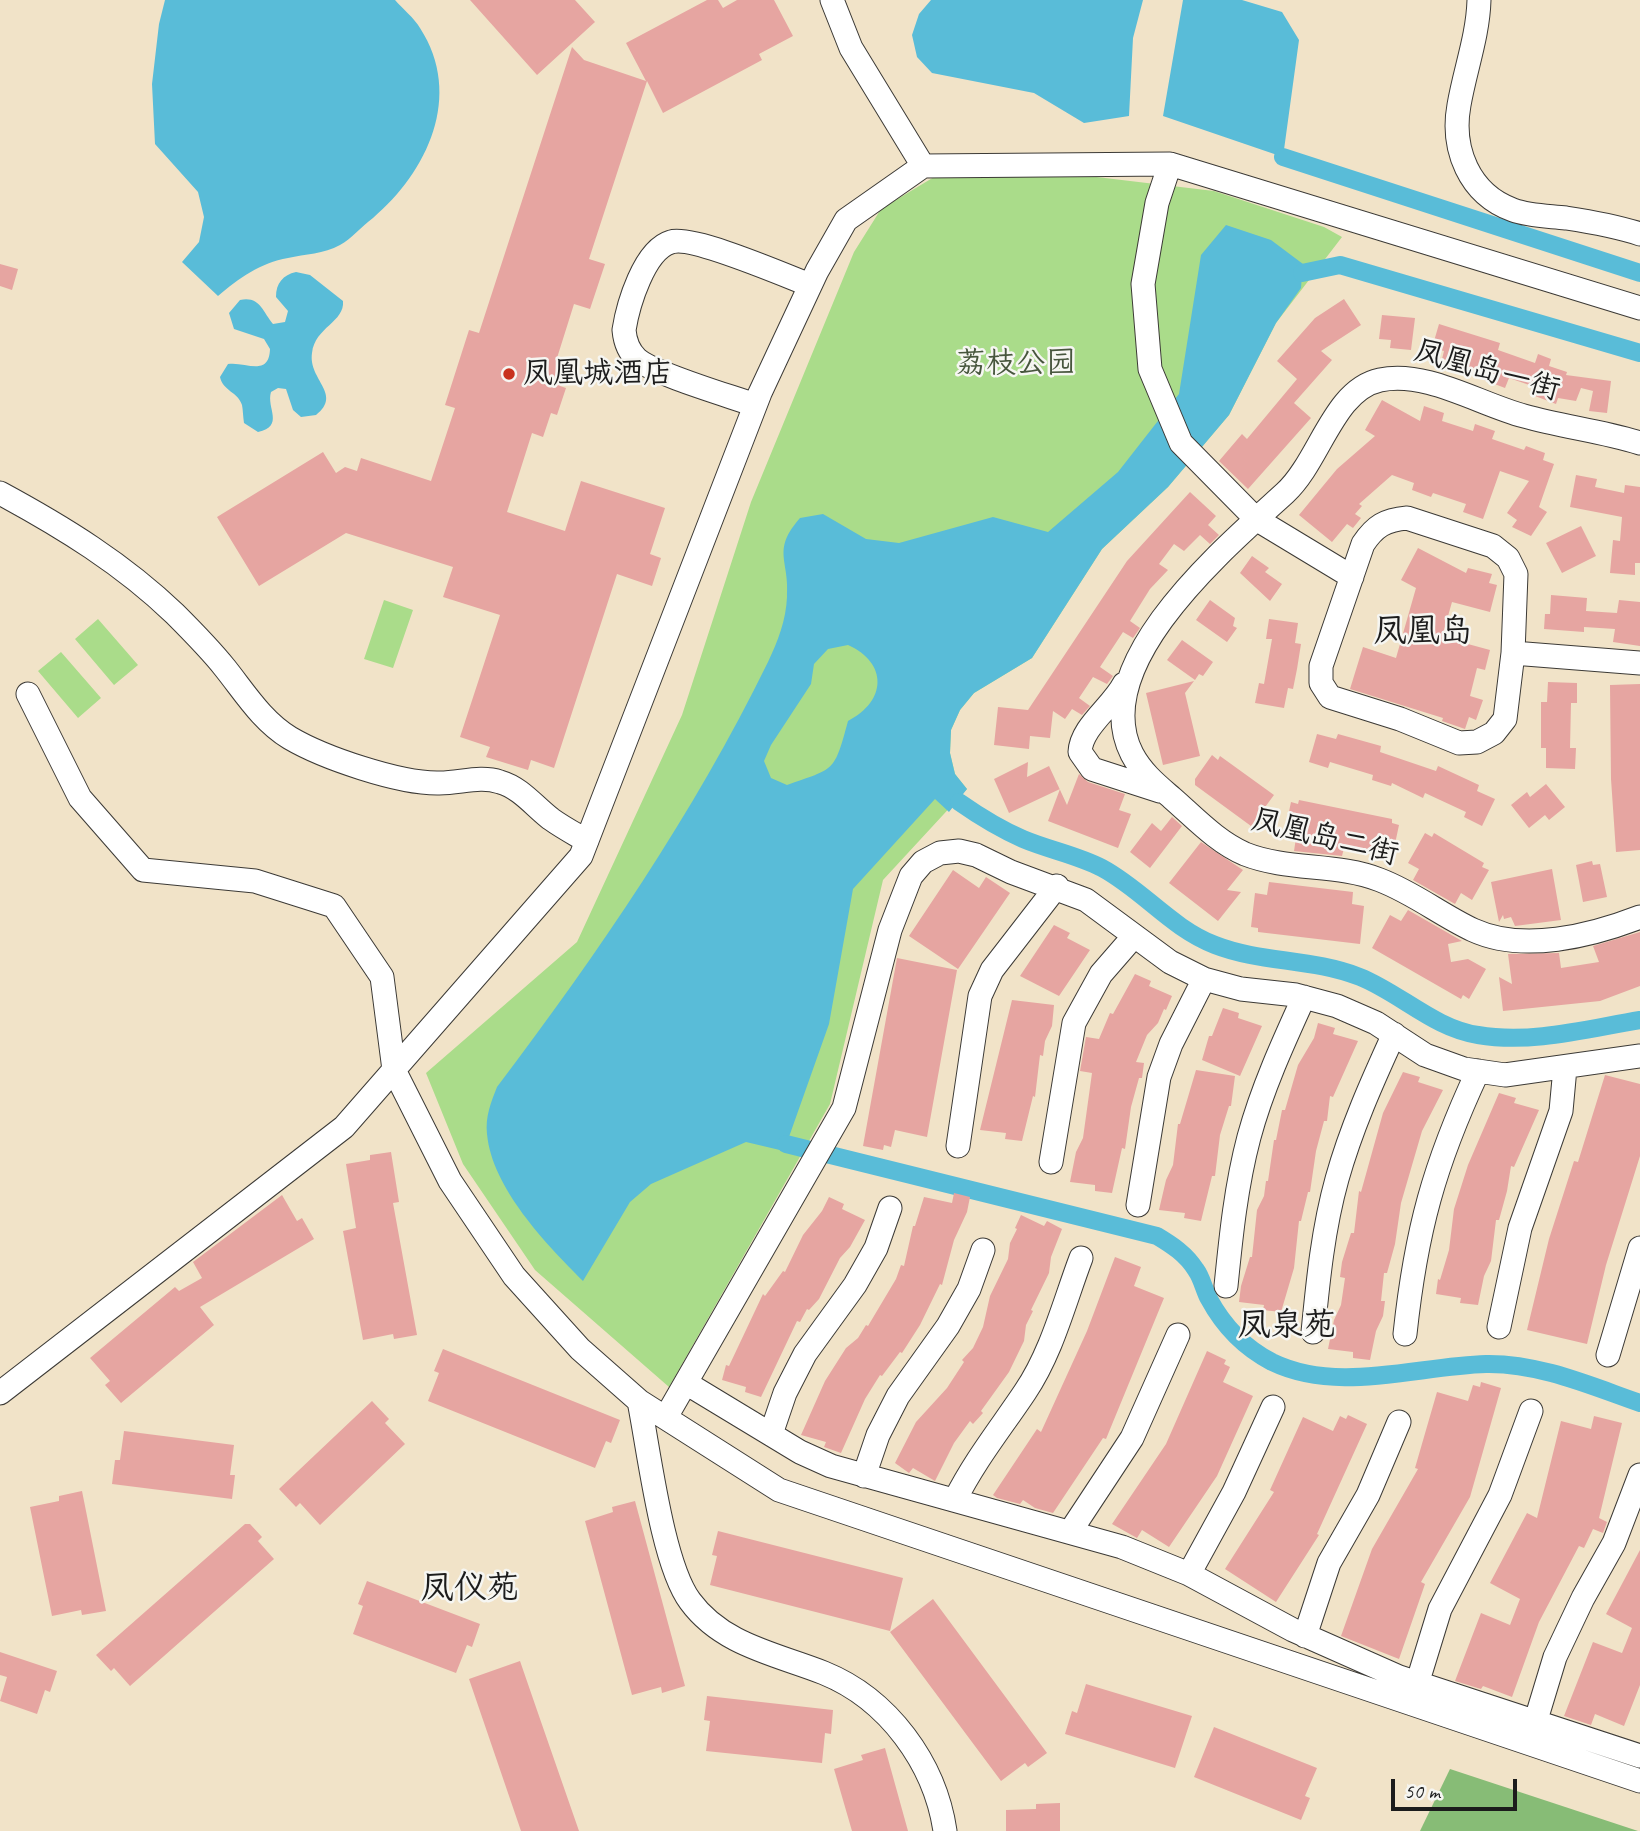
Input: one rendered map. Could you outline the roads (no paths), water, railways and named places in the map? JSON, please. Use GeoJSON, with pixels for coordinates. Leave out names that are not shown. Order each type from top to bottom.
{"type":"FeatureCollection","features":[{"type":"Feature","properties":{"kind":"street"},"geometry":{"type":"LineString","coordinates":[[832,0],[852,48],[923,166]]}},
{"type":"Feature","properties":{"kind":"street"},"geometry":{"type":"LineString","coordinates":[[1479,0],[1479,23],[1458,106],[1456,132],[1460,157],[1472,180],[1491,198],[1514,210],[1596,222],[1640,234]]}},
{"type":"Feature","properties":{"kind":"street"},"geometry":{"type":"LineString","coordinates":[[1170,164],[1157,203],[1143,284],[1150,369],[1181,443],[1255,519],[1352,577]]}},
{"type":"Feature","properties":{"kind":"street"},"geometry":{"type":"LineString","coordinates":[[0,1393],[344,1126],[581,856],[755,405],[810,285],[846,220],[923,166],[1170,164],[1640,308]]}},
{"type":"Feature","properties":{"kind":"street"},"geometry":{"type":"LineString","coordinates":[[755,405],[649,367],[634,356],[625,340],[624,330],[645,265],[662,245],[688,241],[810,285]]}},
{"type":"Feature","properties":{"kind":"street","name":"凤凰岛一街"},"geometry":{"type":"LineString","coordinates":[[1255,519],[1289,489],[1317,452],[1337,411],[1353,393],[1374,381],[1398,376],[1421,379],[1519,415],[1640,443]]}},
{"type":"Feature","properties":{"kind":"street"},"geometry":{"type":"LineString","coordinates":[[0,493],[119,566],[174,613],[224,666],[260,712],[287,736],[319,752],[402,779],[438,783],[475,778],[499,781],[520,791],[553,820],[587,841]]}},
{"type":"Feature","properties":{"kind":"street"},"geometry":{"type":"LineString","coordinates":[[1407,518],[1493,547],[1508,558],[1516,574],[1513,653],[1505,719],[1494,733],[1477,742],[1459,743],[1330,697],[1321,683],[1321,666],[1363,544],[1373,529],[1389,520],[1407,518]]}},
{"type":"Feature","properties":{"kind":"street","name":"凤凰岛二街"},"geometry":{"type":"LineString","coordinates":[[1255,519],[1187,589],[1141,651],[1129,675],[1122,701],[1123,727],[1131,753],[1146,775],[1224,843],[1241,852],[1278,864],[1337,869],[1377,879],[1414,895],[1474,931],[1502,940],[1548,939],[1595,932],[1640,917]]}},
{"type":"Feature","properties":{"kind":"street"},"geometry":{"type":"LineString","coordinates":[[1513,653],[1640,663]]}},
{"type":"Feature","properties":{"kind":"street"},"geometry":{"type":"LineString","coordinates":[[1129,675],[1118,696],[1086,731],[1080,752],[1092,769],[1166,793]]}},
{"type":"Feature","properties":{"kind":"street"},"geometry":{"type":"LineString","coordinates":[[28,694],[80,798],[143,870],[255,881],[334,906],[382,977],[394,1070],[450,1181],[497,1253],[561,1330],[639,1401],[779,1490],[1640,1781]]}},
{"type":"Feature","properties":{"kind":"street"},"geometry":{"type":"LineString","coordinates":[[666,1417],[844,1108],[890,930],[911,876],[923,862],[940,853],[959,851],[1056,886],[1086,900],[1170,962],[1204,979],[1241,989],[1304,997],[1357,1014],[1425,1055],[1464,1069],[1505,1075],[1640,1056]]}},
{"type":"Feature","properties":{"kind":"street"},"geometry":{"type":"LineString","coordinates":[[958,1146],[980,996],[992,970],[1056,886]]}},
{"type":"Feature","properties":{"kind":"street"},"geometry":{"type":"LineString","coordinates":[[1051,1162],[1074,1023],[1101,974],[1134,936]]}},
{"type":"Feature","properties":{"kind":"street"},"geometry":{"type":"LineString","coordinates":[[1138,1205],[1159,1077],[1171,1044],[1204,979]]}},
{"type":"Feature","properties":{"kind":"street"},"geometry":{"type":"LineString","coordinates":[[1226,1286],[1233,1211],[1249,1137],[1273,1066],[1304,997]]}},
{"type":"Feature","properties":{"kind":"street"},"geometry":{"type":"LineString","coordinates":[[1313,1332],[1321,1255],[1337,1179],[1362,1105],[1394,1034]]}},
{"type":"Feature","properties":{"kind":"street"},"geometry":{"type":"LineString","coordinates":[[1499,1327],[1520,1228],[1561,1111],[1565,1068]]}},
{"type":"Feature","properties":{"kind":"street"},"geometry":{"type":"LineString","coordinates":[[1405,1334],[1412,1266],[1427,1198],[1449,1133],[1478,1071]]}},
{"type":"Feature","properties":{"kind":"street"},"geometry":{"type":"LineString","coordinates":[[771,1434],[785,1393],[800,1364],[856,1285],[876,1248],[890,1208]]}},
{"type":"Feature","properties":{"kind":"street"},"geometry":{"type":"LineString","coordinates":[[1608,1356],[1640,1248]]}},
{"type":"Feature","properties":{"kind":"street"},"geometry":{"type":"LineString","coordinates":[[864,1476],[878,1434],[898,1396],[948,1326],[969,1289],[983,1250]]}},
{"type":"Feature","properties":{"kind":"street"},"geometry":{"type":"LineString","coordinates":[[955,1500],[975,1461],[1025,1391],[1045,1354],[1081,1258]]}},
{"type":"Feature","properties":{"kind":"street"},"geometry":{"type":"LineString","coordinates":[[1070,1532],[1132,1438],[1178,1335]]}},
{"type":"Feature","properties":{"kind":"street"},"geometry":{"type":"LineString","coordinates":[[685,1383],[821,1462],[1122,1548],[1189,1574],[1305,1636],[1417,1684],[1640,1756]]}},
{"type":"Feature","properties":{"kind":"street"},"geometry":{"type":"LineString","coordinates":[[639,1401],[673,1567],[688,1599],[699,1613],[725,1634],[827,1674],[881,1710],[921,1761],[938,1802],[945,1831]]}},
{"type":"Feature","properties":{"kind":"street"},"geometry":{"type":"LineString","coordinates":[[1189,1574],[1234,1492],[1273,1407]]}},
{"type":"Feature","properties":{"kind":"street"},"geometry":{"type":"LineString","coordinates":[[1417,1684],[1440,1609],[1500,1495],[1531,1411]]}},
{"type":"Feature","properties":{"kind":"street"},"geometry":{"type":"LineString","coordinates":[[1305,1636],[1329,1563],[1368,1495],[1399,1422]]}},
{"type":"Feature","properties":{"kind":"street"},"geometry":{"type":"LineString","coordinates":[[1535,1723],[1555,1657],[1614,1543],[1640,1475]]}},
{"type":"Feature","properties":{"kind":"water"},"geometry":{"type":"Polygon","coordinates":[[[165,0],[395,0],[420,28],[433,54],[439,80],[439,106],[433,131],[423,156],[409,178],[373,218],[340,245],[259,267],[218,296],[182,262],[199,242],[204,217],[198,192],[155,144],[152,84],[159,24],[165,0]]]}},
{"type":"Feature","properties":{"kind":"water"},"geometry":{"type":"Polygon","coordinates":[[[931,0],[1143,0],[1133,38],[1129,116],[1084,123],[1034,93],[932,73],[917,57],[912,35],[919,14],[931,0]]]}},
{"type":"Feature","properties":{"kind":"water"},"geometry":{"type":"Polygon","coordinates":[[[1183,0],[1242,0],[1282,12],[1299,40],[1283,157],[1163,116],[1183,0]]]}},
{"type":"Feature","properties":{"kind":"water"},"geometry":{"type":"Polygon","coordinates":[[[1226,225],[1271,240],[1303,264],[1301,288],[1276,323],[1229,415],[1168,487],[1102,549],[1032,658],[974,693],[960,710],[951,730],[950,753],[955,774],[967,789],[949,812],[935,799],[853,889],[829,1024],[784,1151],[746,1142],[651,1184],[630,1202],[583,1281],[523,1214],[499,1175],[487,1134],[489,1110],[497,1087],[572,985],[643,881],[739,719],[772,654],[783,622],[787,584],[784,548],[791,529],[800,518],[823,514],[866,539],[899,543],[993,517],[1048,532],[1118,472],[1179,394],[1201,255],[1226,225]],[[848,645],[828,649],[814,664],[811,684],[771,745],[764,761],[771,778],[787,785],[824,771],[835,760],[848,721],[861,713],[876,693],[876,672],[861,653],[848,645]]]}},
{"type":"Feature","properties":{"kind":"water"},"geometry":{"type":"Polygon","coordinates":[[[296,272],[310,275],[343,301],[339,314],[318,337],[312,353],[312,363],[326,393],[326,400],[316,415],[301,417],[293,410],[286,389],[278,388],[271,392],[270,398],[273,421],[266,429],[258,432],[244,423],[240,401],[220,377],[228,364],[261,366],[269,358],[270,349],[264,339],[234,329],[229,313],[240,300],[247,299],[256,302],[273,324],[285,322],[288,311],[276,297],[277,288],[287,275],[296,272]]]}},
{"type":"Feature","properties":{"kind":"waterway"},"geometry":{"type":"LineString","coordinates":[[1283,157],[1640,273]]}},
{"type":"Feature","properties":{"kind":"waterway"},"geometry":{"type":"LineString","coordinates":[[1302,273],[1340,265],[1640,353]]}},
{"type":"Feature","properties":{"kind":"waterway"},"geometry":{"type":"LineString","coordinates":[[959,802],[1014,835],[1102,868],[1199,938],[1232,951],[1324,967],[1360,977],[1447,1026],[1462,1031],[1498,1037],[1539,1037],[1640,1020]]}},
{"type":"Feature","properties":{"kind":"waterway"},"geometry":{"type":"LineString","coordinates":[[786,1144],[1157,1236],[1178,1250],[1192,1264],[1215,1309],[1236,1335],[1272,1362],[1297,1371],[1350,1377],[1459,1366],[1506,1365],[1545,1371],[1640,1403]]}},
{"type":"Feature","properties":{"kind":"place","name":"凤凰城酒店"},"geometry":{"type":"Point","coordinates":[509,374]}},
{"type":"Feature","properties":{"kind":"district","name":"凤凰岛"},"geometry":{"type":"Point","coordinates":[1423,632]}},
{"type":"Feature","properties":{"kind":"district","name":"凤泉苑"},"geometry":{"type":"Point","coordinates":[1287,1326]}},
{"type":"Feature","properties":{"kind":"district","name":"凤仪苑"},"geometry":{"type":"Point","coordinates":[470,1589]}},
{"type":"Feature","properties":{"kind":"park label","name":"荔枝公园"},"geometry":{"type":"Point","coordinates":[1016,364]}}]}
